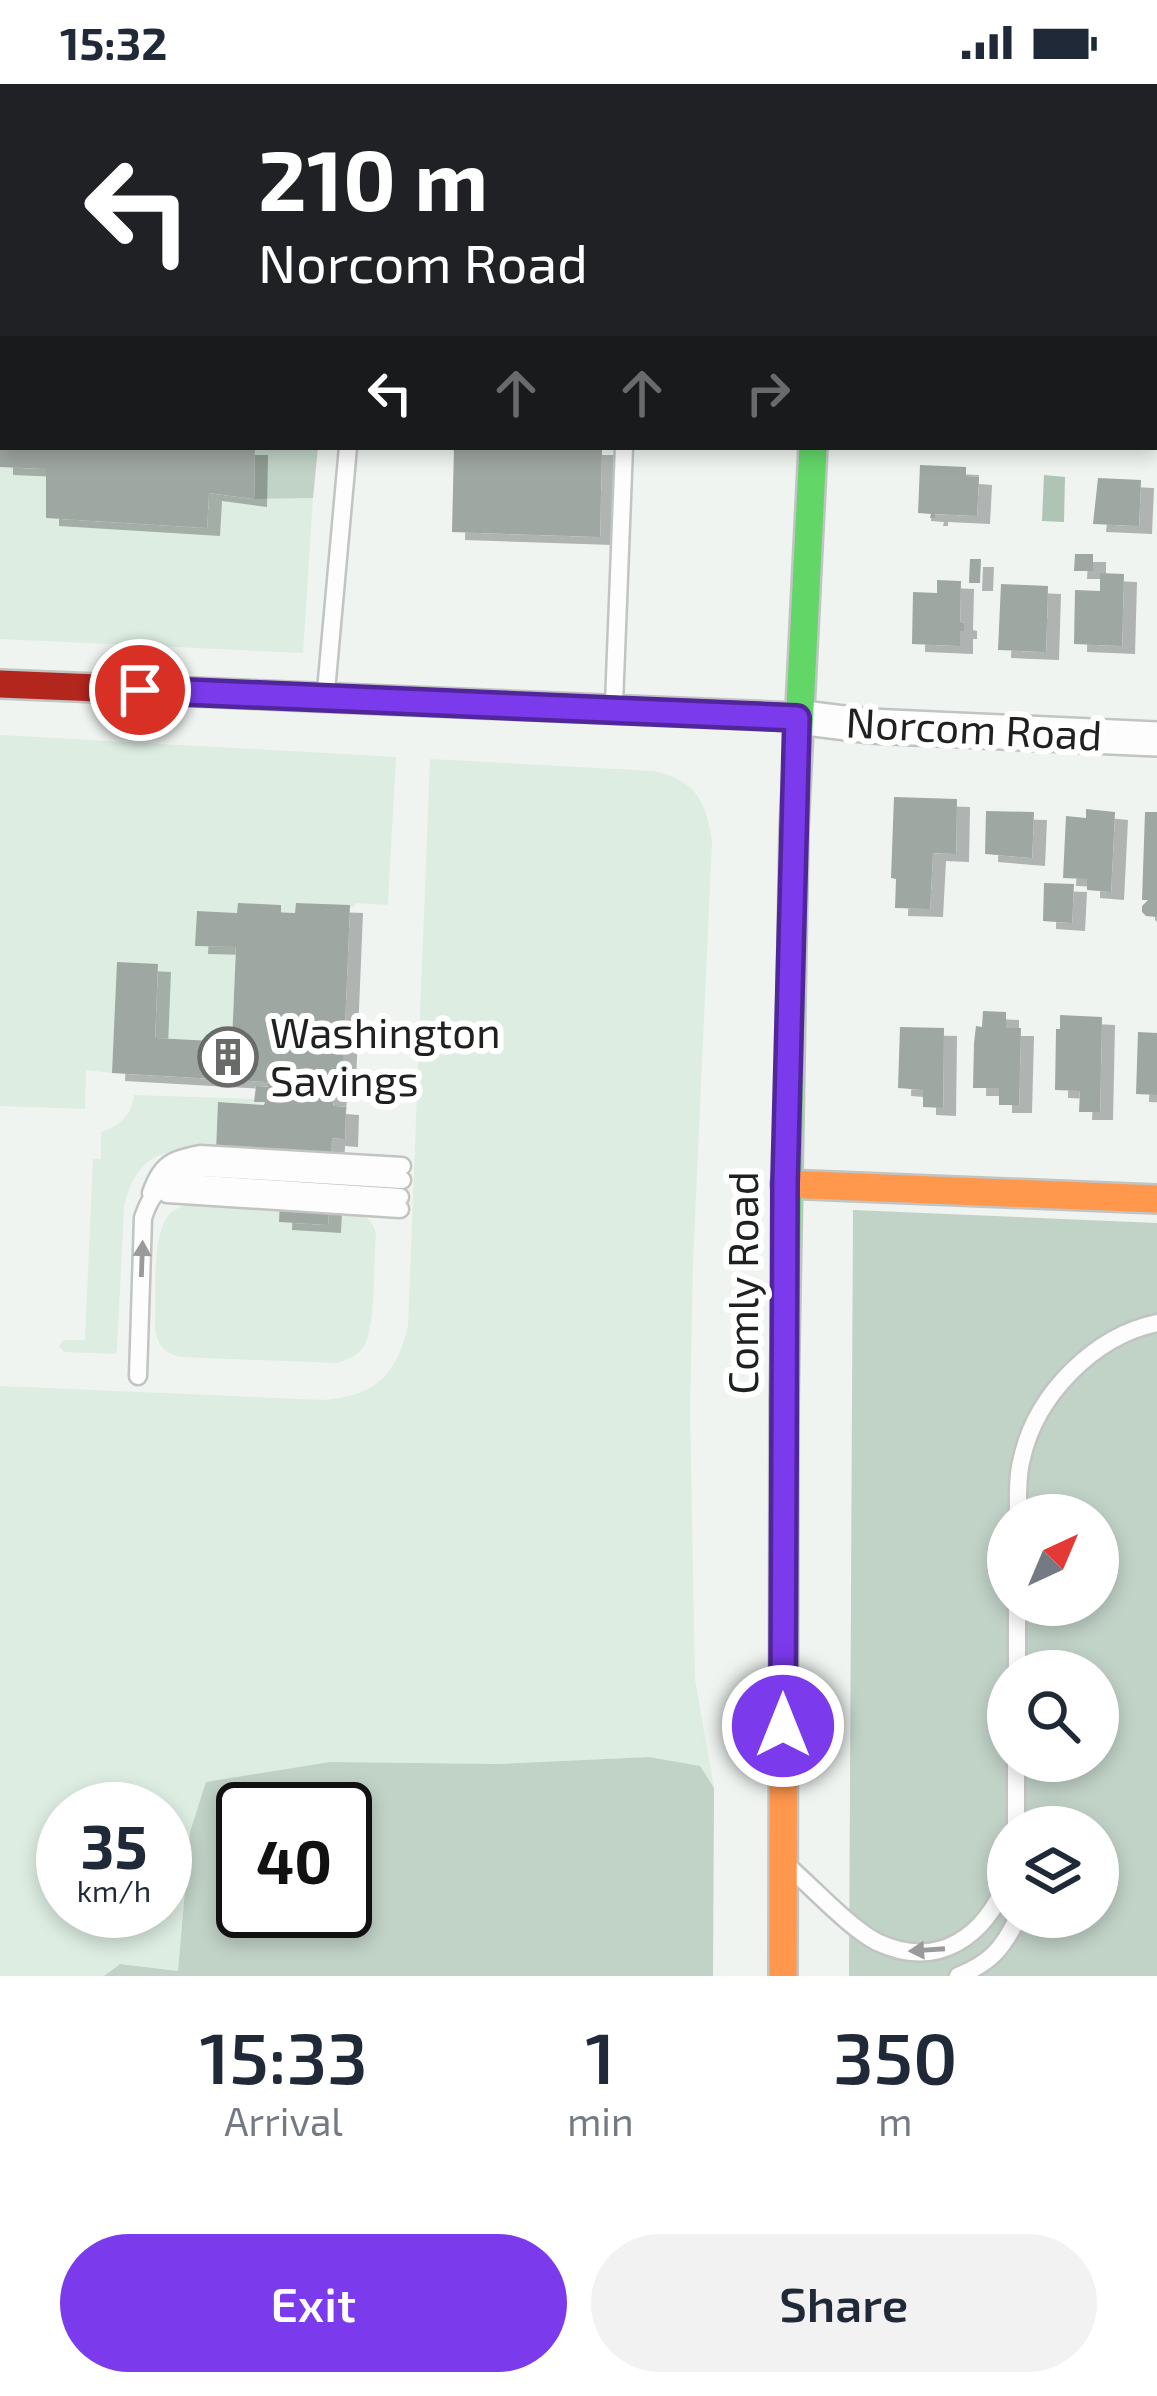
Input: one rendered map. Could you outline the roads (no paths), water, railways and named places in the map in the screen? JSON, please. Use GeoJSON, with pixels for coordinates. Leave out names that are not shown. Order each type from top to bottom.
{"type":"FeatureCollection","features":[{"type":"Feature","properties":{"kind":"street","name":"Comly Road"},"geometry":{"type":"LineString","coordinates":[[783,1976],[785,1184],[797,718],[813,450]]}},
{"type":"Feature","properties":{"kind":"street","name":"Norcom Road"},"geometry":{"type":"LineString","coordinates":[[0,684],[797,718],[869,727],[1157,739]]}},
{"type":"Feature","properties":{"kind":"street"},"geometry":{"type":"LineString","coordinates":[[785,1184],[1157,1199]]}},
{"type":"Feature","properties":{"kind":"lane"},"geometry":{"type":"LineString","coordinates":[[325,698],[348,450]]}},
{"type":"Feature","properties":{"kind":"lane"},"geometry":{"type":"LineString","coordinates":[[614,710],[624,450]]}},
{"type":"Feature","properties":{"kind":"lane"},"geometry":{"type":"LineString","coordinates":[[138,1376],[143,1218],[149,1200],[158,1174],[176,1159],[200,1154],[401,1188],[188,1183],[164,1186],[149,1200]]}},
{"type":"Feature","properties":{"kind":"lane"},"geometry":{"type":"LineString","coordinates":[[1019,1494],[1022,1457],[1037,1417],[1069,1374],[1104,1343],[1157,1323]]}},
{"type":"Feature","properties":{"kind":"lane"},"geometry":{"type":"LineString","coordinates":[[783,1861],[874,1941],[912,1953],[950,1948],[977,1931],[987,1917]]}},
{"type":"Feature","properties":{"kind":"lane"},"geometry":{"type":"LineString","coordinates":[[958,1976],[988,1961],[1008,1938]]}},
{"type":"Feature","properties":{"kind":"place","name":"Washington Savings"},"geometry":{"type":"Point","coordinates":[228,1057]}}]}
